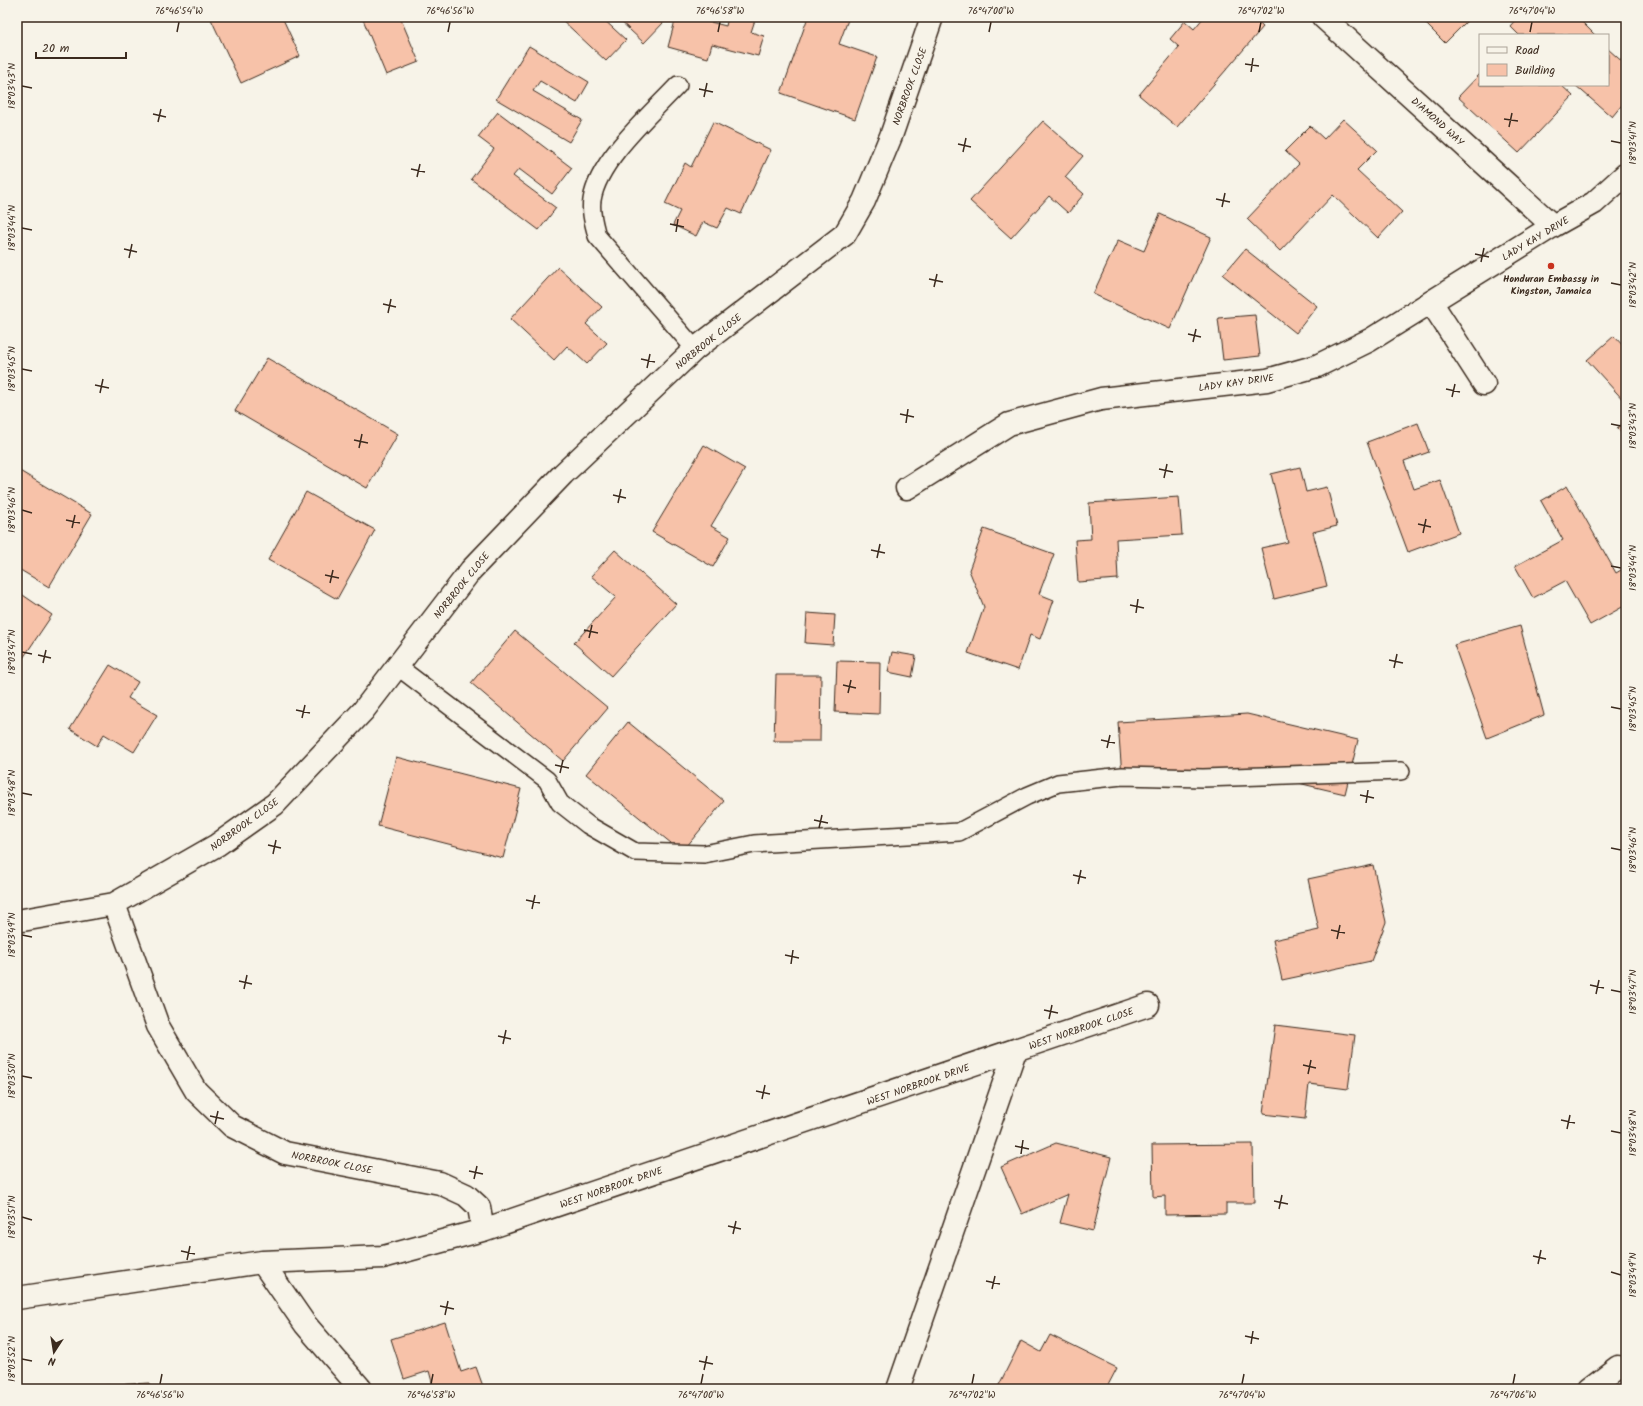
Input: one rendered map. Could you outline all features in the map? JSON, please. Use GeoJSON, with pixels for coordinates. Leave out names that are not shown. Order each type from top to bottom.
{"type":"FeatureCollection","features":[{"type":"Feature","properties":{"kind":"street","name":"NORBROOK CLOSE"},"geometry":{"type":"LineString","coordinates":[[483,1230],[479,1207],[466,1195],[440,1183],[285,1153],[232,1126],[196,1091],[158,1026],[114,904],[217,845],[275,804],[363,711],[471,570],[563,474],[695,349],[845,234],[864,201],[891,136],[932,17]]}},
{"type":"Feature","properties":{"kind":"street","name":"DIAMOND WAY"},"geometry":{"type":"LineString","coordinates":[[1324,17],[1553,226]]}},
{"type":"Feature","properties":{"kind":"street","name":"LADY KAY DRIVE"},"geometry":{"type":"LineString","coordinates":[[907,488],[1009,424],[1101,399],[1267,380],[1317,366],[1370,340],[1553,226],[1594,203],[1626,174]]}},
{"type":"Feature","properties":{"kind":"street"},"geometry":{"type":"LineString","coordinates":[[1430,302],[1484,384]]}},
{"type":"Feature","properties":{"kind":"street"},"geometry":{"type":"LineString","coordinates":[[17,922],[114,904]]}},
{"type":"Feature","properties":{"kind":"street","name":"WEST NORBROOK CLOSE"},"geometry":{"type":"LineString","coordinates":[[1015,1051],[1148,1005]]}},
{"type":"Feature","properties":{"kind":"street"},"geometry":{"type":"LineString","coordinates":[[898,1389],[1015,1051]]}},
{"type":"Feature","properties":{"kind":"street","name":"WEST NORBROOK DRIVE"},"geometry":{"type":"LineString","coordinates":[[483,1230],[1015,1051]]}},
{"type":"Feature","properties":{"kind":"street"},"geometry":{"type":"LineString","coordinates":[[17,1298],[262,1262],[383,1257],[483,1230]]}},
{"type":"Feature","properties":{"kind":"street"},"geometry":{"type":"LineString","coordinates":[[262,1262],[305,1324],[361,1389]]}},
{"type":"Feature","properties":{"kind":"street"},"geometry":{"type":"LineString","coordinates":[[1589,1389],[1618,1367],[1626,1369]]}},
{"type":"Feature","properties":{"kind":"lane"},"geometry":{"type":"LineString","coordinates":[[678,85],[622,144],[597,183],[592,200],[592,218],[597,236],[695,349]]}},
{"type":"Feature","properties":{"kind":"lane"},"geometry":{"type":"LineString","coordinates":[[397,666],[547,780],[560,803],[566,808],[588,825],[635,852],[704,854],[754,844],[959,832],[1027,796],[1058,783],[1122,776],[1203,778],[1402,771]]}},
{"type":"Feature","properties":{"kind":"building"},"geometry":{"type":"Polygon","coordinates":[[[210,17],[282,17],[300,56],[241,83],[210,17]]]}},
{"type":"Feature","properties":{"kind":"building"},"geometry":{"type":"Polygon","coordinates":[[[362,17],[400,17],[419,62],[386,75],[362,17]]]}},
{"type":"Feature","properties":{"kind":"building"},"geometry":{"type":"Polygon","coordinates":[[[559,17],[601,17],[626,40],[606,61],[559,17]]]}},
{"type":"Feature","properties":{"kind":"building"},"geometry":{"type":"Polygon","coordinates":[[[616,17],[660,17],[665,21],[644,43],[616,17]]]}},
{"type":"Feature","properties":{"kind":"building"},"geometry":{"type":"Polygon","coordinates":[[[676,17],[691,17],[726,26],[728,17],[756,17],[751,32],[764,36],[758,56],[712,44],[708,58],[668,47],[676,17]]]}},
{"type":"Feature","properties":{"kind":"building"},"geometry":{"type":"Polygon","coordinates":[[[808,17],[849,17],[839,44],[877,57],[855,119],[781,93],[808,17]]]}},
{"type":"Feature","properties":{"kind":"building"},"geometry":{"type":"Polygon","coordinates":[[[1204,17],[1252,17],[1263,27],[1177,127],[1139,95],[1179,47],[1170,39],[1185,21],[1194,29],[1204,17]]]}},
{"type":"Feature","properties":{"kind":"building"},"geometry":{"type":"Polygon","coordinates":[[[1426,17],[1471,17],[1445,43],[1422,20],[1426,17]]]}},
{"type":"Feature","properties":{"kind":"building"},"geometry":{"type":"Polygon","coordinates":[[[1518,17],[1577,17],[1594,34],[1518,34],[1510,26],[1518,17]]]}},
{"type":"Feature","properties":{"kind":"building"},"geometry":{"type":"Polygon","coordinates":[[[529,46],[589,82],[577,103],[540,81],[533,91],[582,120],[569,142],[496,99],[529,46]]]}},
{"type":"Feature","properties":{"kind":"building"},"geometry":{"type":"Polygon","coordinates":[[[1609,50],[1626,65],[1626,100],[1612,117],[1576,86],[1609,86],[1609,50]]]}},
{"type":"Feature","properties":{"kind":"building"},"geometry":{"type":"Polygon","coordinates":[[[1479,75],[1479,86],[1562,86],[1573,96],[1519,153],[1458,97],[1479,75]]]}},
{"type":"Feature","properties":{"kind":"building"},"geometry":{"type":"Polygon","coordinates":[[[498,112],[572,168],[552,194],[519,169],[513,176],[556,208],[539,230],[471,179],[494,149],[478,137],[498,112]]]}},
{"type":"Feature","properties":{"kind":"building"},"geometry":{"type":"Polygon","coordinates":[[[1343,119],[1377,150],[1357,170],[1402,212],[1378,238],[1333,195],[1280,251],[1247,219],[1299,164],[1285,151],[1310,126],[1324,139],[1343,119]]]}},
{"type":"Feature","properties":{"kind":"building"},"geometry":{"type":"Polygon","coordinates":[[[1043,121],[1083,156],[1065,177],[1084,194],[1068,213],[1049,196],[1011,238],[970,201],[1043,121]]]}},
{"type":"Feature","properties":{"kind":"building"},"geometry":{"type":"Polygon","coordinates":[[[713,122],[771,150],[741,214],[728,208],[717,228],[703,222],[696,236],[673,225],[680,211],[665,204],[685,163],[691,167],[713,122]]]}},
{"type":"Feature","properties":{"kind":"building"},"geometry":{"type":"Polygon","coordinates":[[[1160,214],[1211,237],[1170,329],[1093,294],[1118,240],[1144,251],[1160,214]]]}},
{"type":"Feature","properties":{"kind":"building"},"geometry":{"type":"Polygon","coordinates":[[[1245,249],[1317,306],[1296,333],[1223,275],[1245,249]]]}},
{"type":"Feature","properties":{"kind":"building"},"geometry":{"type":"Polygon","coordinates":[[[558,267],[602,307],[586,324],[607,343],[587,364],[567,346],[554,360],[510,319],[558,267]]]}},
{"type":"Feature","properties":{"kind":"building"},"geometry":{"type":"Polygon","coordinates":[[[1255,315],[1260,356],[1223,360],[1218,318],[1255,315]]]}},
{"type":"Feature","properties":{"kind":"building"},"geometry":{"type":"Polygon","coordinates":[[[1614,336],[1626,349],[1626,403],[1587,360],[1614,336]]]}},
{"type":"Feature","properties":{"kind":"building"},"geometry":{"type":"Polygon","coordinates":[[[267,358],[398,434],[367,488],[235,411],[267,358]]]}},
{"type":"Feature","properties":{"kind":"building"},"geometry":{"type":"Polygon","coordinates":[[[1626,421],[1626,438],[1617,428],[1626,421]]]}},
{"type":"Feature","properties":{"kind":"building"},"geometry":{"type":"Polygon","coordinates":[[[1418,423],[1429,452],[1404,461],[1414,489],[1440,480],[1459,533],[1408,552],[1367,442],[1418,423]]]}},
{"type":"Feature","properties":{"kind":"building"},"geometry":{"type":"Polygon","coordinates":[[[704,445],[745,469],[711,526],[730,537],[713,567],[652,532],[704,445]]]}},
{"type":"Feature","properties":{"kind":"building"},"geometry":{"type":"Polygon","coordinates":[[[1300,467],[1306,492],[1327,487],[1337,526],[1313,532],[1327,586],[1274,599],[1261,548],[1288,542],[1271,474],[1300,467]]]}},
{"type":"Feature","properties":{"kind":"building"},"geometry":{"type":"Polygon","coordinates":[[[18,470],[92,514],[49,587],[17,568],[18,470]]]}},
{"type":"Feature","properties":{"kind":"building"},"geometry":{"type":"Polygon","coordinates":[[[1567,486],[1616,573],[1626,567],[1626,605],[1590,625],[1565,581],[1533,598],[1515,566],[1563,540],[1541,501],[1567,486]]]}},
{"type":"Feature","properties":{"kind":"building"},"geometry":{"type":"Polygon","coordinates":[[[306,492],[375,530],[337,599],[268,560],[306,492]]]}},
{"type":"Feature","properties":{"kind":"building"},"geometry":{"type":"Polygon","coordinates":[[[1179,497],[1182,535],[1116,539],[1118,579],[1078,582],[1075,540],[1091,539],[1089,503],[1179,497]]]}},
{"type":"Feature","properties":{"kind":"building"},"geometry":{"type":"Polygon","coordinates":[[[984,529],[1054,554],[1039,594],[1054,600],[1040,639],[1030,635],[1018,670],[968,653],[984,607],[969,570],[984,529]]]}},
{"type":"Feature","properties":{"kind":"building"},"geometry":{"type":"Polygon","coordinates":[[[615,550],[676,604],[611,676],[574,643],[616,597],[591,576],[615,550]]]}},
{"type":"Feature","properties":{"kind":"building"},"geometry":{"type":"Polygon","coordinates":[[[17,591],[52,615],[17,667],[17,591]]]}},
{"type":"Feature","properties":{"kind":"building"},"geometry":{"type":"Polygon","coordinates":[[[807,613],[835,615],[833,645],[805,643],[807,613]]]}},
{"type":"Feature","properties":{"kind":"building"},"geometry":{"type":"Polygon","coordinates":[[[1520,626],[1544,715],[1487,738],[1454,645],[1520,626]]]}},
{"type":"Feature","properties":{"kind":"building"},"geometry":{"type":"Polygon","coordinates":[[[515,631],[608,708],[563,761],[471,683],[515,631]]]}},
{"type":"Feature","properties":{"kind":"building"},"geometry":{"type":"Polygon","coordinates":[[[892,652],[916,656],[912,677],[888,672],[892,652]]]}},
{"type":"Feature","properties":{"kind":"building"},"geometry":{"type":"Polygon","coordinates":[[[837,661],[880,662],[879,714],[835,712],[837,661]]]}},
{"type":"Feature","properties":{"kind":"building"},"geometry":{"type":"Polygon","coordinates":[[[110,665],[138,682],[128,698],[157,715],[134,752],[104,734],[97,746],[70,729],[110,665]]]}},
{"type":"Feature","properties":{"kind":"building"},"geometry":{"type":"Polygon","coordinates":[[[776,675],[821,675],[820,741],[774,741],[776,675]]]}},
{"type":"Feature","properties":{"kind":"building"},"geometry":{"type":"Polygon","coordinates":[[[1247,714],[1358,740],[1345,794],[1238,769],[1122,776],[1118,722],[1247,714]]]}},
{"type":"Feature","properties":{"kind":"building"},"geometry":{"type":"Polygon","coordinates":[[[628,722],[724,801],[682,852],[586,774],[628,722]]]}},
{"type":"Feature","properties":{"kind":"building"},"geometry":{"type":"Polygon","coordinates":[[[396,757],[521,789],[503,858],[378,826],[396,757]]]}},
{"type":"Feature","properties":{"kind":"building"},"geometry":{"type":"Polygon","coordinates":[[[1373,865],[1386,922],[1371,961],[1282,980],[1273,940],[1319,930],[1308,879],[1373,865]]]}},
{"type":"Feature","properties":{"kind":"building"},"geometry":{"type":"Polygon","coordinates":[[[1275,1025],[1355,1035],[1348,1089],[1309,1084],[1305,1119],[1263,1114],[1275,1025]]]}},
{"type":"Feature","properties":{"kind":"building"},"geometry":{"type":"Polygon","coordinates":[[[1056,1143],[1111,1157],[1093,1231],[1060,1223],[1068,1194],[1022,1214],[1001,1167],[1056,1143]]]}},
{"type":"Feature","properties":{"kind":"building"},"geometry":{"type":"Polygon","coordinates":[[[1253,1144],[1254,1203],[1226,1203],[1226,1214],[1165,1215],[1165,1196],[1153,1197],[1152,1145],[1253,1144]]]}},
{"type":"Feature","properties":{"kind":"building"},"geometry":{"type":"Polygon","coordinates":[[[445,1322],[461,1372],[476,1367],[484,1389],[434,1389],[429,1371],[404,1379],[391,1339],[445,1322]]]}},
{"type":"Feature","properties":{"kind":"building"},"geometry":{"type":"Polygon","coordinates":[[[1050,1335],[1117,1368],[1106,1389],[997,1389],[1021,1341],[1041,1352],[1050,1335]]]}},
{"type":"Feature","properties":{"kind":"building"},"geometry":{"type":"Polygon","coordinates":[[[150,1383],[150,1389],[75,1389],[75,1387],[150,1383]]]}},
{"type":"Feature","properties":{"kind":"place","name":"Honduran Embassy in Kingston, Jamaica"},"geometry":{"type":"Point","coordinates":[1551,266]}}]}
